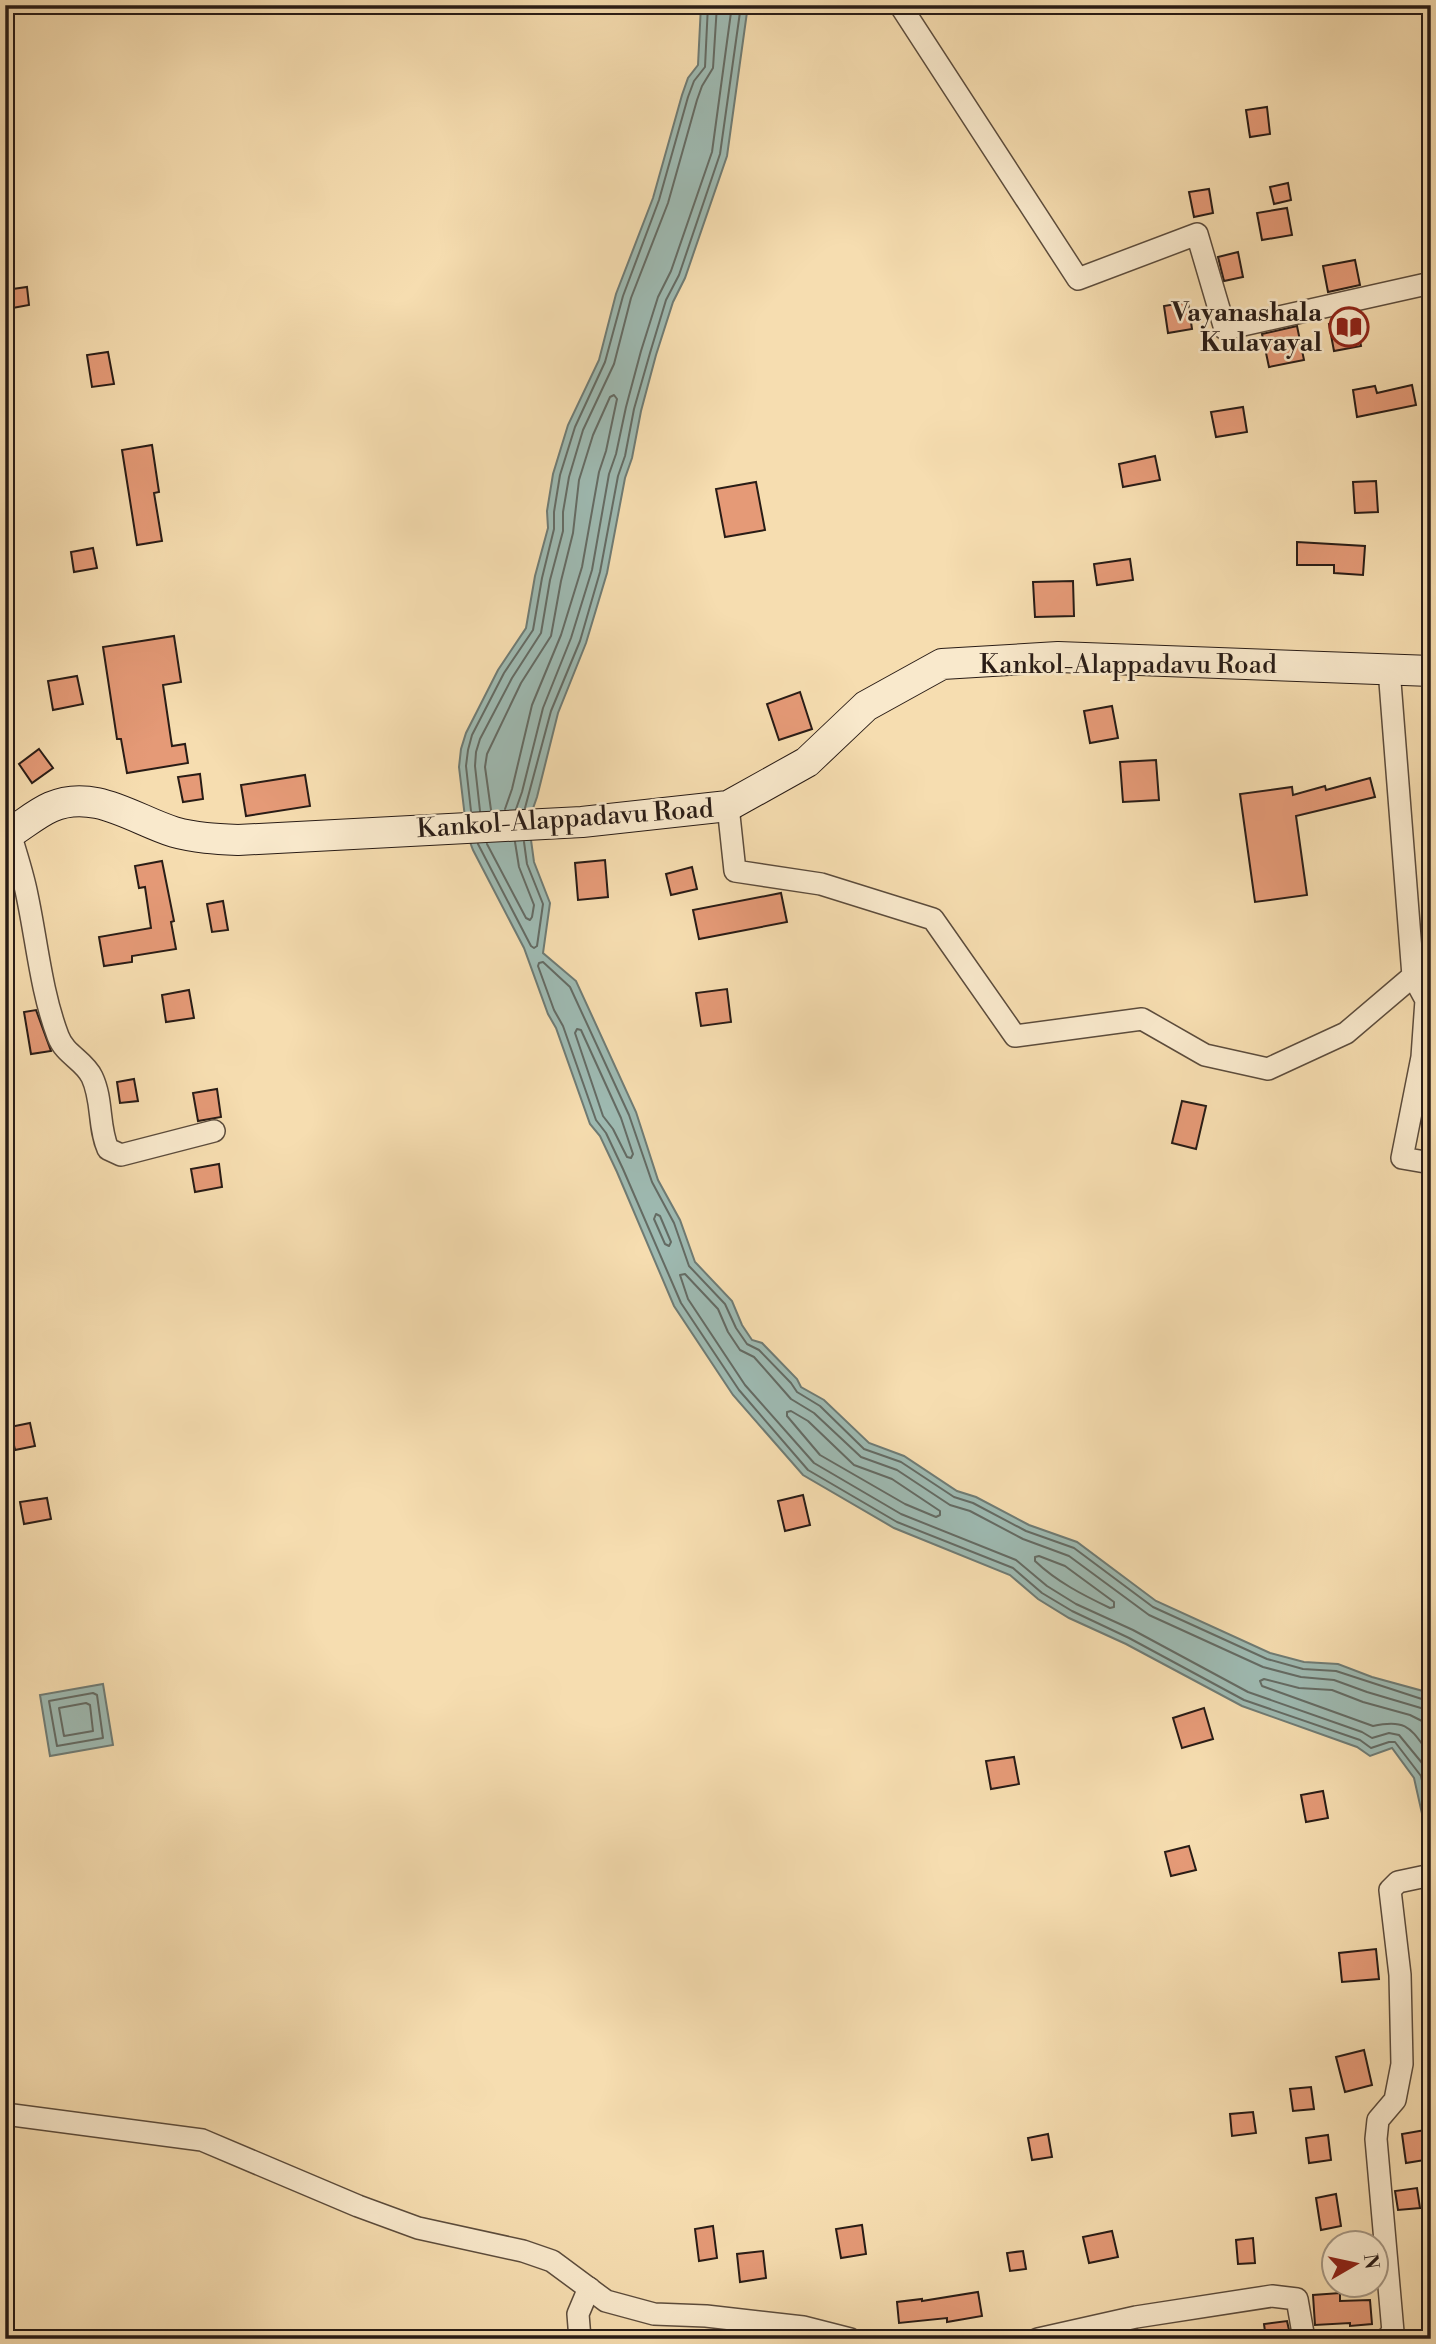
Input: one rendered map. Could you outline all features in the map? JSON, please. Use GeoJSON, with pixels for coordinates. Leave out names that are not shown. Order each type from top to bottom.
{"type":"FeatureCollection","features":[{"type":"Feature","properties":{"kind":"main road","name":"Kankol-Alappadavu Road"},"geometry":{"type":"LineString","coordinates":[[8,834],[50,807],[74,801],[98,803],[124,810],[173,832],[201,838],[238,840],[582,822],[728,806],[807,762],[866,706],[942,664],[1058,657],[1431,671]]}},
{"type":"Feature","properties":{"kind":"street"},"geometry":{"type":"LineString","coordinates":[[901,5],[1078,279],[1197,234],[1225,329],[1431,283]]}},
{"type":"Feature","properties":{"kind":"street"},"geometry":{"type":"LineString","coordinates":[[1389,669],[1413,976],[1426,1000],[1422,1057],[1402,1158],[1431,1163]]}},
{"type":"Feature","properties":{"kind":"street"},"geometry":{"type":"LineString","coordinates":[[728,806],[735,872],[821,884],[933,919],[1015,1036],[1142,1019],[1205,1055],[1268,1069],[1346,1033],[1413,976]]}},
{"type":"Feature","properties":{"kind":"street"},"geometry":{"type":"LineString","coordinates":[[8,834],[27,895],[37,954],[59,1038],[69,1054],[84,1064],[93,1077],[101,1115],[102,1136],[108,1149],[121,1155],[214,1131]]}},
{"type":"Feature","properties":{"kind":"street"},"geometry":{"type":"LineString","coordinates":[[1386,2339],[1394,2332],[1376,2139],[1378,2120],[1395,2099],[1402,2064],[1400,1975],[1390,1891],[1398,1882],[1431,1875]]}},
{"type":"Feature","properties":{"kind":"street"},"geometry":{"type":"LineString","coordinates":[[5,2114],[202,2140],[358,2206],[418,2228],[523,2251],[552,2261],[606,2301],[654,2314],[706,2316],[803,2327],[850,2339]]}},
{"type":"Feature","properties":{"kind":"street"},"geometry":{"type":"LineString","coordinates":[[580,2339],[578,2314],[589,2288]]}},
{"type":"Feature","properties":{"kind":"street"},"geometry":{"type":"LineString","coordinates":[[1038,2339],[1136,2317],[1272,2296],[1297,2299],[1304,2339]]}},
{"type":"Feature","properties":{"kind":"water"},"geometry":{"type":"Polygon","coordinates":[[[701,5],[748,5],[727,156],[656,355],[625,478],[607,573],[586,643],[558,713],[531,814],[534,862],[550,903],[543,953],[576,981],[636,1112],[658,1180],[680,1220],[695,1262],[732,1301],[752,1340],[762,1343],[797,1379],[801,1387],[824,1400],[869,1443],[904,1456],[957,1491],[976,1497],[1029,1525],[1077,1542],[1156,1601],[1270,1653],[1304,1662],[1338,1664],[1423,1691],[1431,1698],[1431,1831],[1425,1827],[1414,1778],[1392,1748],[1370,1756],[1357,1747],[1242,1706],[1126,1644],[1069,1618],[1038,1599],[1010,1575],[894,1528],[803,1475],[733,1395],[674,1306],[617,1172],[600,1136],[590,1124],[524,948],[473,850],[467,834],[459,767],[461,749],[466,733],[498,670],[526,628],[535,576],[548,528],[547,511],[553,474],[568,425],[599,360],[616,294],[653,198],[682,95],[688,78],[698,65],[701,5]]]}},
{"type":"Feature","properties":{"kind":"water"},"geometry":{"type":"Polygon","coordinates":[[[103,1684],[113,1745],[50,1756],[40,1695],[103,1684]]]}},
{"type":"Feature","properties":{"kind":"building"},"geometry":{"type":"Polygon","coordinates":[[[1267,107],[1270,134],[1250,137],[1246,110],[1267,107]]]}},
{"type":"Feature","properties":{"kind":"building"},"geometry":{"type":"Polygon","coordinates":[[[1288,183],[1291,200],[1274,204],[1270,187],[1288,183]]]}},
{"type":"Feature","properties":{"kind":"building"},"geometry":{"type":"Polygon","coordinates":[[[1209,189],[1213,213],[1194,217],[1189,192],[1209,189]]]}},
{"type":"Feature","properties":{"kind":"building"},"geometry":{"type":"Polygon","coordinates":[[[1287,208],[1292,235],[1262,240],[1257,213],[1287,208]]]}},
{"type":"Feature","properties":{"kind":"building"},"geometry":{"type":"Polygon","coordinates":[[[1238,252],[1243,277],[1224,281],[1218,257],[1238,252]]]}},
{"type":"Feature","properties":{"kind":"building"},"geometry":{"type":"Polygon","coordinates":[[[1355,260],[1360,285],[1328,292],[1323,266],[1355,260]]]}},
{"type":"Feature","properties":{"kind":"building"},"geometry":{"type":"Polygon","coordinates":[[[27,287],[29,305],[7,309],[5,290],[27,287]]]}},
{"type":"Feature","properties":{"kind":"building"},"geometry":{"type":"Polygon","coordinates":[[[1188,302],[1192,329],[1168,333],[1164,306],[1188,302]]]}},
{"type":"Feature","properties":{"kind":"building"},"geometry":{"type":"Polygon","coordinates":[[[1355,313],[1361,346],[1334,351],[1329,324],[1335,323],[1334,318],[1355,313]]]}},
{"type":"Feature","properties":{"kind":"building"},"geometry":{"type":"Polygon","coordinates":[[[1297,326],[1304,360],[1269,367],[1262,334],[1297,326]]]}},
{"type":"Feature","properties":{"kind":"building"},"geometry":{"type":"Polygon","coordinates":[[[108,352],[114,384],[92,387],[87,355],[108,352]]]}},
{"type":"Feature","properties":{"kind":"building"},"geometry":{"type":"Polygon","coordinates":[[[1412,385],[1416,405],[1357,417],[1353,390],[1375,386],[1377,393],[1412,385]]]}},
{"type":"Feature","properties":{"kind":"building"},"geometry":{"type":"Polygon","coordinates":[[[1243,407],[1247,432],[1216,437],[1211,412],[1243,407]]]}},
{"type":"Feature","properties":{"kind":"building"},"geometry":{"type":"Polygon","coordinates":[[[152,445],[159,492],[154,493],[162,541],[137,545],[122,450],[152,445]]]}},
{"type":"Feature","properties":{"kind":"building"},"geometry":{"type":"Polygon","coordinates":[[[1155,456],[1160,480],[1123,487],[1119,464],[1155,456]]]}},
{"type":"Feature","properties":{"kind":"building"},"geometry":{"type":"Polygon","coordinates":[[[1376,481],[1378,512],[1355,513],[1353,482],[1376,481]]]}},
{"type":"Feature","properties":{"kind":"building"},"geometry":{"type":"Polygon","coordinates":[[[756,482],[765,530],[725,537],[716,489],[756,482]]]}},
{"type":"Feature","properties":{"kind":"building"},"geometry":{"type":"Polygon","coordinates":[[[1297,542],[1365,546],[1363,575],[1334,573],[1334,565],[1297,565],[1297,542]]]}},
{"type":"Feature","properties":{"kind":"building"},"geometry":{"type":"Polygon","coordinates":[[[93,548],[97,568],[74,572],[71,552],[93,548]]]}},
{"type":"Feature","properties":{"kind":"building"},"geometry":{"type":"Polygon","coordinates":[[[1130,559],[1133,580],[1097,585],[1094,564],[1130,559]]]}},
{"type":"Feature","properties":{"kind":"building"},"geometry":{"type":"Polygon","coordinates":[[[1073,581],[1074,616],[1035,617],[1033,582],[1073,581]]]}},
{"type":"Feature","properties":{"kind":"building"},"geometry":{"type":"Polygon","coordinates":[[[174,636],[181,682],[163,685],[172,746],[185,744],[188,763],[127,773],[121,739],[117,739],[103,647],[174,636]]]}},
{"type":"Feature","properties":{"kind":"building"},"geometry":{"type":"Polygon","coordinates":[[[77,676],[83,704],[53,710],[48,681],[77,676]]]}},
{"type":"Feature","properties":{"kind":"building"},"geometry":{"type":"Polygon","coordinates":[[[800,692],[812,729],[779,740],[767,704],[800,692]]]}},
{"type":"Feature","properties":{"kind":"building"},"geometry":{"type":"Polygon","coordinates":[[[1112,706],[1118,738],[1090,743],[1084,711],[1112,706]]]}},
{"type":"Feature","properties":{"kind":"building"},"geometry":{"type":"Polygon","coordinates":[[[39,749],[53,768],[32,783],[19,764],[39,749]]]}},
{"type":"Feature","properties":{"kind":"building"},"geometry":{"type":"Polygon","coordinates":[[[1156,760],[1159,800],[1123,802],[1120,762],[1156,760]]]}},
{"type":"Feature","properties":{"kind":"building"},"geometry":{"type":"Polygon","coordinates":[[[200,774],[203,799],[183,802],[178,777],[200,774]]]}},
{"type":"Feature","properties":{"kind":"building"},"geometry":{"type":"Polygon","coordinates":[[[305,775],[310,806],[246,816],[241,785],[305,775]]]}},
{"type":"Feature","properties":{"kind":"building"},"geometry":{"type":"Polygon","coordinates":[[[1370,778],[1375,797],[1296,816],[1307,895],[1255,902],[1240,794],[1292,787],[1293,795],[1325,786],[1326,790],[1370,778]]]}},
{"type":"Feature","properties":{"kind":"building"},"geometry":{"type":"Polygon","coordinates":[[[605,860],[608,897],[578,900],[575,863],[605,860]]]}},
{"type":"Feature","properties":{"kind":"building"},"geometry":{"type":"Polygon","coordinates":[[[162,861],[174,921],[171,922],[176,949],[132,956],[132,962],[104,966],[99,937],[151,928],[145,887],[139,888],[135,866],[162,861]]]}},
{"type":"Feature","properties":{"kind":"building"},"geometry":{"type":"Polygon","coordinates":[[[692,867],[697,889],[671,895],[666,874],[692,867]]]}},
{"type":"Feature","properties":{"kind":"building"},"geometry":{"type":"Polygon","coordinates":[[[781,893],[787,922],[699,939],[693,910],[781,893]]]}},
{"type":"Feature","properties":{"kind":"building"},"geometry":{"type":"Polygon","coordinates":[[[223,901],[228,930],[212,932],[207,904],[223,901]]]}},
{"type":"Feature","properties":{"kind":"building"},"geometry":{"type":"Polygon","coordinates":[[[727,989],[731,1022],[701,1026],[696,993],[727,989]]]}},
{"type":"Feature","properties":{"kind":"building"},"geometry":{"type":"Polygon","coordinates":[[[189,990],[194,1018],[166,1022],[162,995],[189,990]]]}},
{"type":"Feature","properties":{"kind":"building"},"geometry":{"type":"Polygon","coordinates":[[[36,1010],[51,1051],[31,1054],[24,1012],[36,1010]]]}},
{"type":"Feature","properties":{"kind":"building"},"geometry":{"type":"Polygon","coordinates":[[[134,1079],[138,1101],[120,1103],[117,1082],[134,1079]]]}},
{"type":"Feature","properties":{"kind":"building"},"geometry":{"type":"Polygon","coordinates":[[[217,1089],[221,1117],[198,1121],[193,1093],[217,1089]]]}},
{"type":"Feature","properties":{"kind":"building"},"geometry":{"type":"Polygon","coordinates":[[[1182,1101],[1206,1106],[1196,1149],[1172,1143],[1182,1101]]]}},
{"type":"Feature","properties":{"kind":"building"},"geometry":{"type":"Polygon","coordinates":[[[219,1164],[222,1187],[195,1192],[191,1169],[219,1164]]]}},
{"type":"Feature","properties":{"kind":"building"},"geometry":{"type":"Polygon","coordinates":[[[30,1423],[35,1446],[15,1450],[10,1427],[30,1423]]]}},
{"type":"Feature","properties":{"kind":"building"},"geometry":{"type":"Polygon","coordinates":[[[803,1495],[810,1525],[785,1531],[778,1501],[803,1495]]]}},
{"type":"Feature","properties":{"kind":"building"},"geometry":{"type":"Polygon","coordinates":[[[47,1498],[51,1519],[24,1524],[20,1502],[47,1498]]]}},
{"type":"Feature","properties":{"kind":"building"},"geometry":{"type":"Polygon","coordinates":[[[1204,1708],[1213,1739],[1182,1748],[1173,1718],[1204,1708]]]}},
{"type":"Feature","properties":{"kind":"building"},"geometry":{"type":"Polygon","coordinates":[[[1014,1757],[1019,1784],[991,1789],[986,1761],[1014,1757]]]}},
{"type":"Feature","properties":{"kind":"building"},"geometry":{"type":"Polygon","coordinates":[[[1323,1791],[1328,1818],[1306,1822],[1301,1795],[1323,1791]]]}},
{"type":"Feature","properties":{"kind":"building"},"geometry":{"type":"Polygon","coordinates":[[[1189,1846],[1196,1870],[1171,1876],[1165,1852],[1189,1846]]]}},
{"type":"Feature","properties":{"kind":"building"},"geometry":{"type":"Polygon","coordinates":[[[1376,1949],[1379,1979],[1342,1982],[1339,1953],[1376,1949]]]}},
{"type":"Feature","properties":{"kind":"building"},"geometry":{"type":"Polygon","coordinates":[[[1364,2050],[1372,2085],[1345,2092],[1336,2057],[1364,2050]]]}},
{"type":"Feature","properties":{"kind":"building"},"geometry":{"type":"Polygon","coordinates":[[[1311,2087],[1314,2109],[1293,2111],[1290,2089],[1311,2087]]]}},
{"type":"Feature","properties":{"kind":"building"},"geometry":{"type":"Polygon","coordinates":[[[1253,2112],[1256,2133],[1232,2136],[1230,2114],[1253,2112]]]}},
{"type":"Feature","properties":{"kind":"building"},"geometry":{"type":"Polygon","coordinates":[[[1431,2129],[1431,2159],[1406,2163],[1402,2134],[1431,2129]]]}},
{"type":"Feature","properties":{"kind":"building"},"geometry":{"type":"Polygon","coordinates":[[[1048,2134],[1052,2157],[1032,2160],[1028,2138],[1048,2134]]]}},
{"type":"Feature","properties":{"kind":"building"},"geometry":{"type":"Polygon","coordinates":[[[1328,2135],[1331,2160],[1309,2163],[1306,2138],[1328,2135]]]}},
{"type":"Feature","properties":{"kind":"building"},"geometry":{"type":"Polygon","coordinates":[[[1417,2188],[1420,2208],[1398,2210],[1395,2191],[1417,2188]]]}},
{"type":"Feature","properties":{"kind":"building"},"geometry":{"type":"Polygon","coordinates":[[[1336,2194],[1341,2226],[1321,2228],[1316,2198],[1336,2194]]]}},
{"type":"Feature","properties":{"kind":"building"},"geometry":{"type":"Polygon","coordinates":[[[862,2225],[866,2254],[841,2258],[836,2229],[862,2225]]]}},
{"type":"Feature","properties":{"kind":"building"},"geometry":{"type":"Polygon","coordinates":[[[713,2226],[717,2258],[699,2261],[695,2229],[713,2226]]]}},
{"type":"Feature","properties":{"kind":"building"},"geometry":{"type":"Polygon","coordinates":[[[1112,2231],[1118,2257],[1089,2263],[1083,2237],[1112,2231]]]}},
{"type":"Feature","properties":{"kind":"building"},"geometry":{"type":"Polygon","coordinates":[[[1253,2238],[1255,2263],[1238,2264],[1236,2240],[1253,2238]]]}},
{"type":"Feature","properties":{"kind":"building"},"geometry":{"type":"Polygon","coordinates":[[[763,2251],[766,2278],[740,2282],[737,2254],[763,2251]]]}},
{"type":"Feature","properties":{"kind":"building"},"geometry":{"type":"Polygon","coordinates":[[[1023,2251],[1026,2269],[1010,2271],[1007,2253],[1023,2251]]]}},
{"type":"Feature","properties":{"kind":"building"},"geometry":{"type":"Polygon","coordinates":[[[978,2292],[982,2316],[947,2322],[947,2318],[899,2323],[897,2302],[978,2292]]]}},
{"type":"Feature","properties":{"kind":"building"},"geometry":{"type":"Polygon","coordinates":[[[1320,2294],[1320,2298],[1340,2298],[1340,2301],[1370,2300],[1372,2324],[1315,2325],[1313,2295],[1320,2294]]]}},
{"type":"Feature","properties":{"kind":"building"},"geometry":{"type":"Polygon","coordinates":[[[1287,2321],[1291,2339],[1266,2339],[1264,2324],[1287,2321]]]}},
{"type":"Feature","properties":{"kind":"place","name":"Vayanashala Kulavayal"},"geometry":{"type":"Point","coordinates":[1349,327]}}]}
